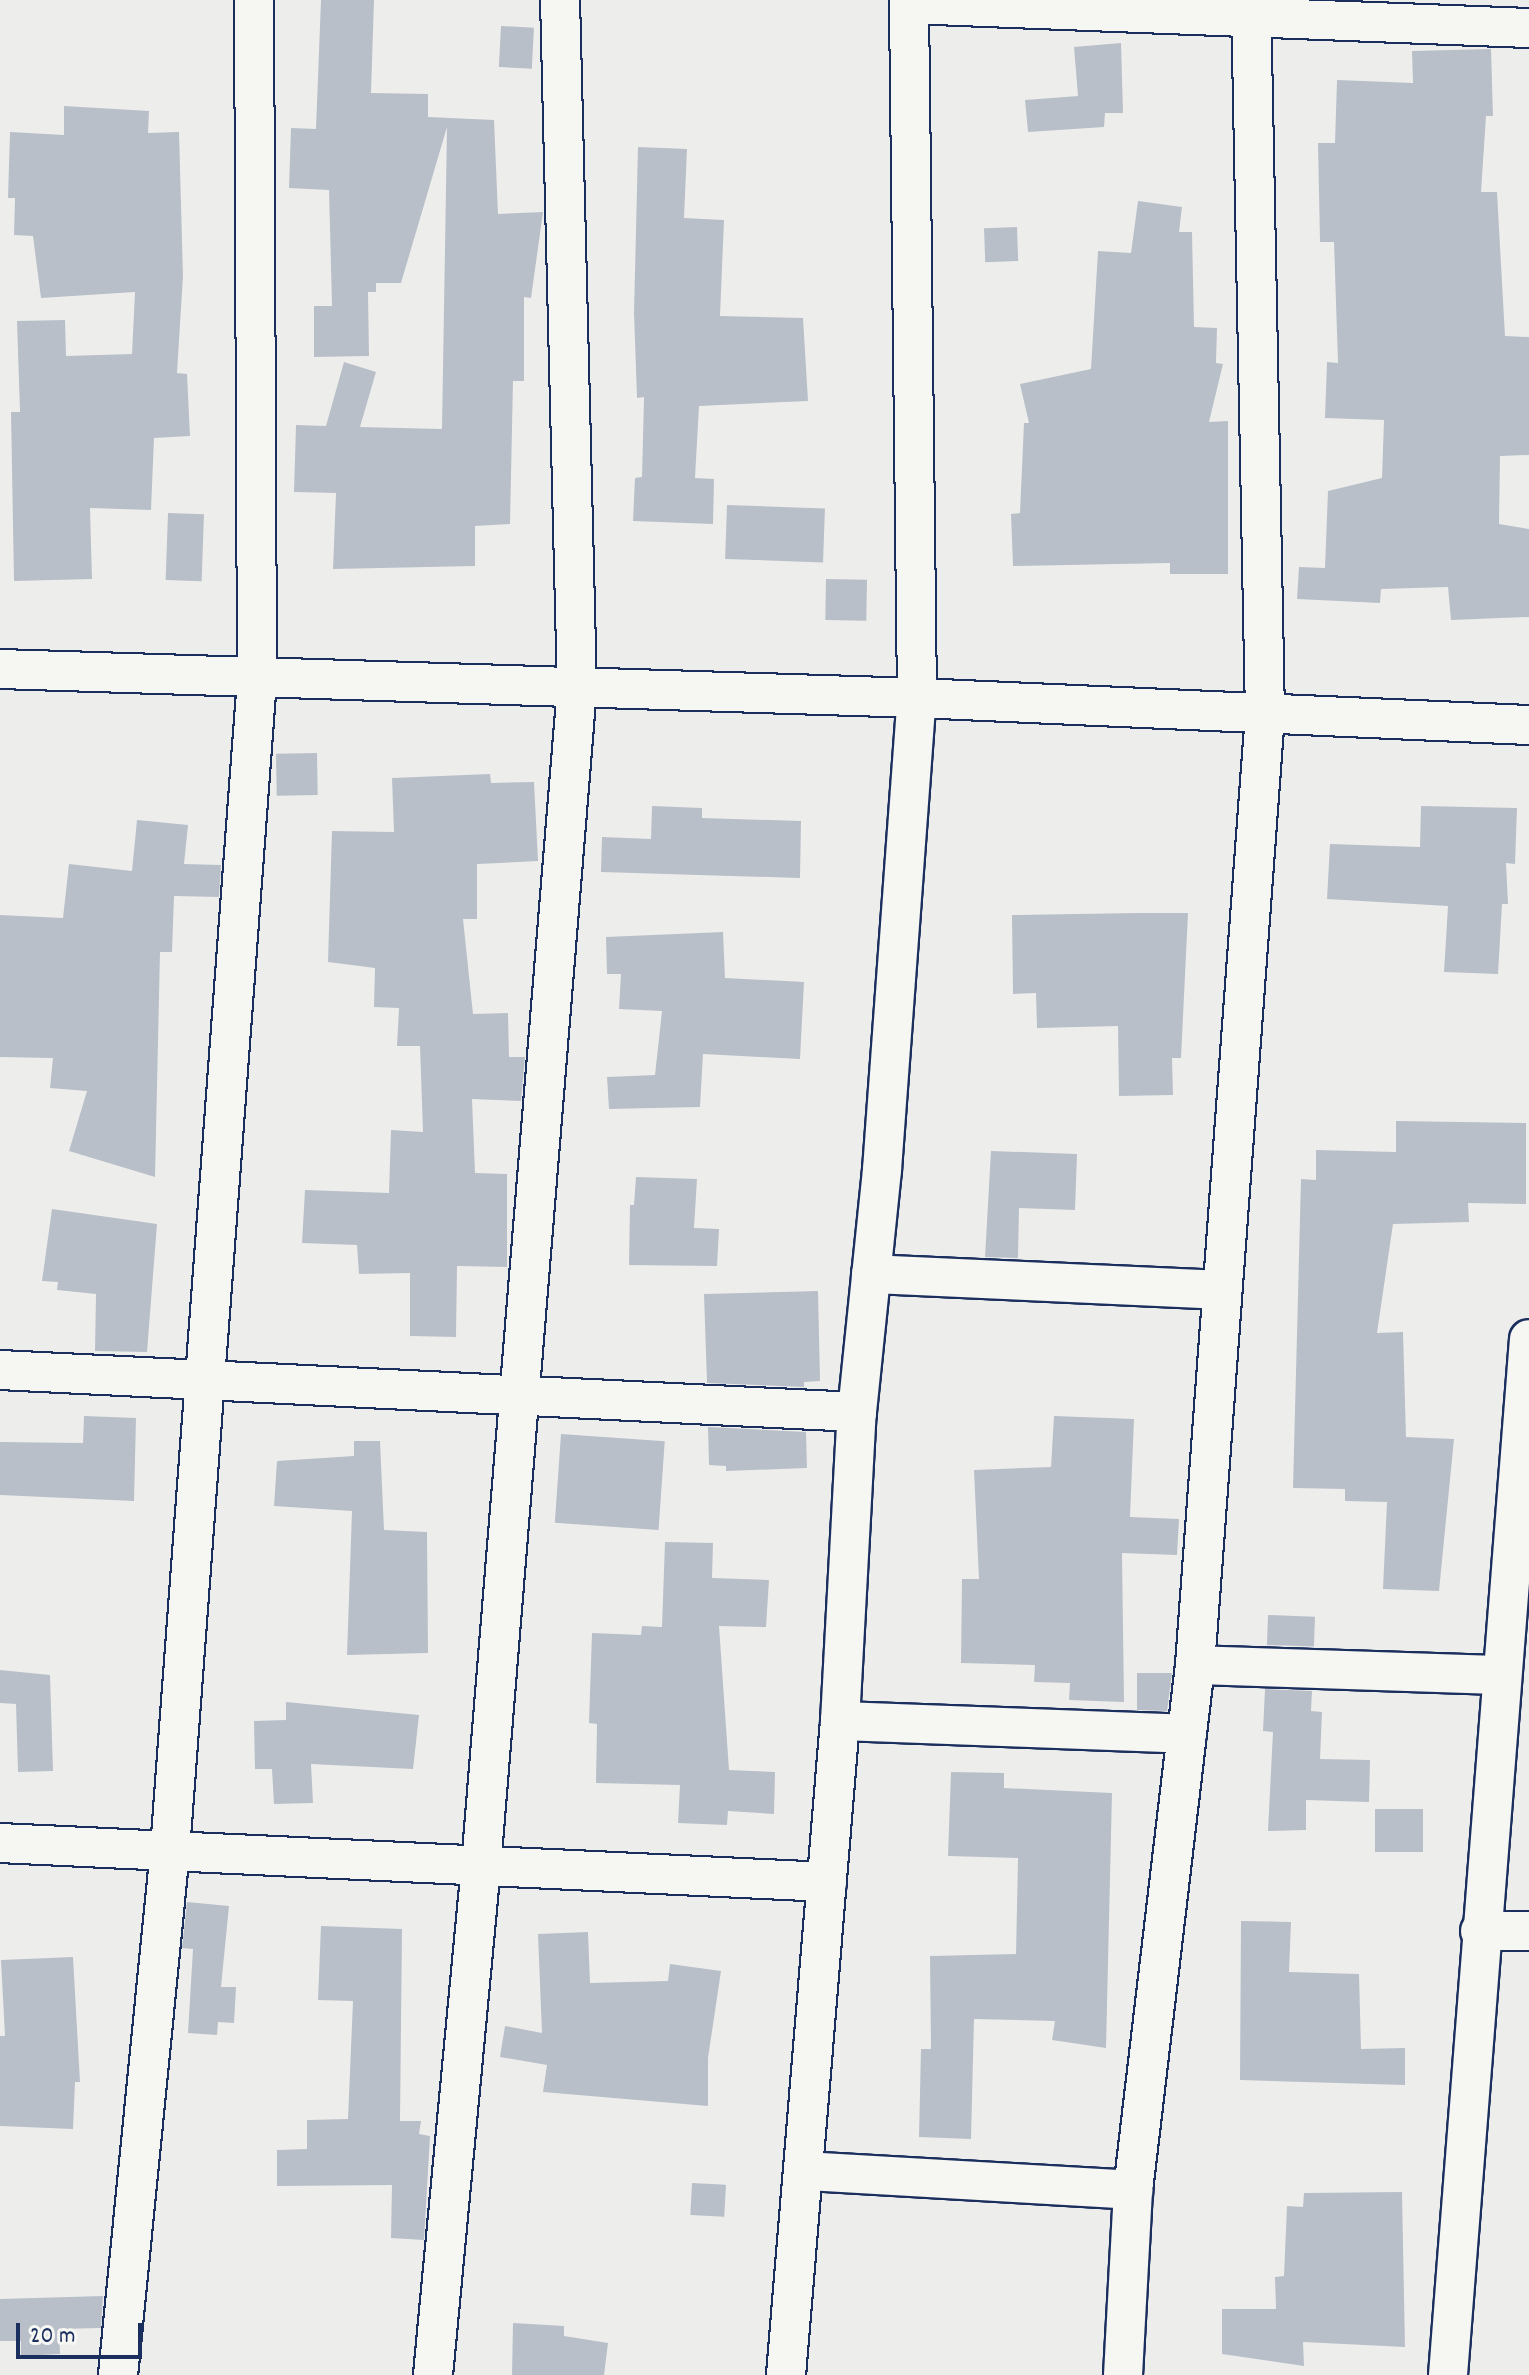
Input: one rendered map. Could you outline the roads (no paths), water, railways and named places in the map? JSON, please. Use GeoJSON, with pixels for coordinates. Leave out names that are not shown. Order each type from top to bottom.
{"type":"FeatureCollection","features":[{"type":"Feature","properties":{"kind":"street"},"geometry":{"type":"LineString","coordinates":[[118,2375],[170,1850],[257,678],[254,0]]}},
{"type":"Feature","properties":{"kind":"street"},"geometry":{"type":"LineString","coordinates":[[433,2375],[481,1866],[577,689],[560,0]]}},
{"type":"Feature","properties":{"kind":"street"},"geometry":{"type":"LineString","coordinates":[[786,2375],[840,1721],[857,1412],[917,698],[909,2],[1251,8],[1529,28]]}},
{"type":"Feature","properties":{"kind":"street"},"geometry":{"type":"LineString","coordinates":[[1123,2375],[1133,2190],[1195,1665],[1265,715],[1251,8]]}},
{"type":"Feature","properties":{"kind":"street"},"geometry":{"type":"LineString","coordinates":[[0,669],[917,698],[1529,725]]}},
{"type":"Feature","properties":{"kind":"street"},"geometry":{"type":"LineString","coordinates":[[871,1274],[1221,1290]]}},
{"type":"Feature","properties":{"kind":"street"},"geometry":{"type":"LineString","coordinates":[[1448,2375],[1480,1931],[1529,1339]]}},
{"type":"Feature","properties":{"kind":"street"},"geometry":{"type":"LineString","coordinates":[[0,1370],[857,1412]]}},
{"type":"Feature","properties":{"kind":"street"},"geometry":{"type":"LineString","coordinates":[[1195,1665],[1501,1675]]}},
{"type":"Feature","properties":{"kind":"street"},"geometry":{"type":"LineString","coordinates":[[840,1721],[1187,1734]]}},
{"type":"Feature","properties":{"kind":"street"},"geometry":{"type":"LineString","coordinates":[[0,1843],[827,1882]]}},
{"type":"Feature","properties":{"kind":"street"},"geometry":{"type":"LineString","coordinates":[[1480,1931],[1529,1931]]}},
{"type":"Feature","properties":{"kind":"street"},"geometry":{"type":"LineString","coordinates":[[805,2171],[1133,2190]]}}]}
